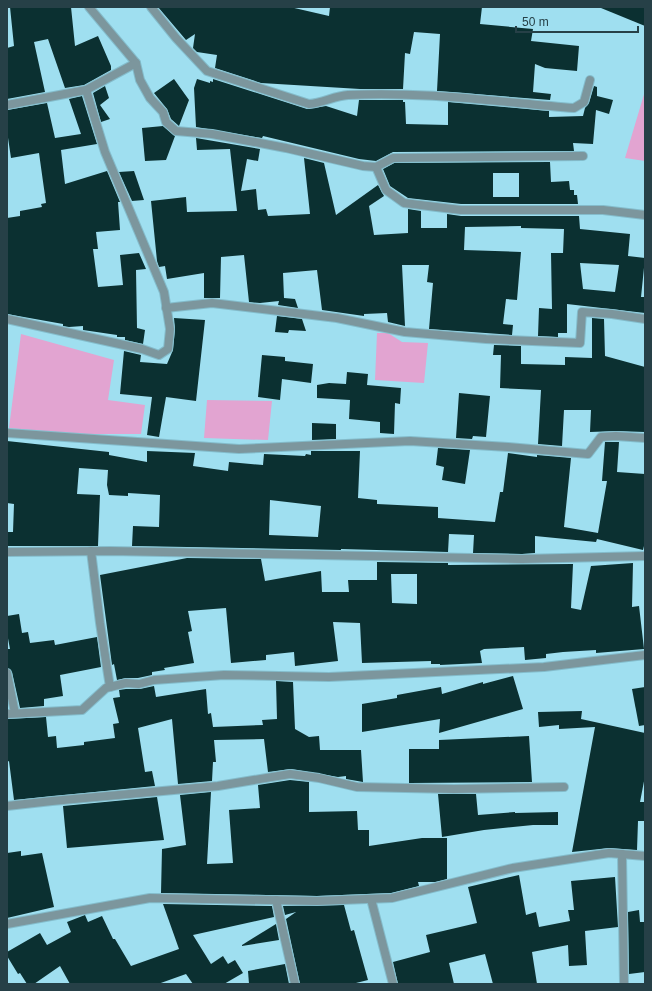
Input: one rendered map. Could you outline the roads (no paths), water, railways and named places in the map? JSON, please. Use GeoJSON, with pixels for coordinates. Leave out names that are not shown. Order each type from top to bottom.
{"type":"FeatureCollection","features":[{"type":"Feature","properties":{"kind":"street"},"geometry":{"type":"LineString","coordinates":[[89,7],[136,63],[140,80],[150,98],[163,112],[166,122],[176,131],[212,134],[286,148],[363,166],[376,167],[393,158],[583,156]]}},
{"type":"Feature","properties":{"kind":"street"},"geometry":{"type":"LineString","coordinates":[[151,7],[176,38],[207,70],[309,104],[321,103],[331,98],[346,95],[385,95],[455,98],[574,108],[584,102],[590,80]]}},
{"type":"Feature","properties":{"kind":"street"},"geometry":{"type":"LineString","coordinates":[[7,105],[86,90],[136,63]]}},
{"type":"Feature","properties":{"kind":"street"},"geometry":{"type":"LineString","coordinates":[[7,319],[159,355],[168,349],[170,329],[164,292],[105,152],[86,90]]}},
{"type":"Feature","properties":{"kind":"street"},"geometry":{"type":"LineString","coordinates":[[376,167],[386,190],[404,204],[461,210],[603,210],[645,215]]}},
{"type":"Feature","properties":{"kind":"street"},"geometry":{"type":"LineString","coordinates":[[166,308],[212,303],[337,318],[405,332],[486,340],[580,343],[582,312],[612,314],[645,319]]}},
{"type":"Feature","properties":{"kind":"street"},"geometry":{"type":"LineString","coordinates":[[7,433],[239,449],[410,441],[588,454],[601,437],[616,436],[645,438]]}},
{"type":"Feature","properties":{"kind":"street"},"geometry":{"type":"LineString","coordinates":[[7,552],[91,551],[522,559],[645,556]]}},
{"type":"Feature","properties":{"kind":"street"},"geometry":{"type":"LineString","coordinates":[[91,551],[110,687]]}},
{"type":"Feature","properties":{"kind":"street"},"geometry":{"type":"LineString","coordinates":[[7,673],[11,714],[82,710],[106,688],[126,683],[224,675],[329,677],[544,667],[645,655]]}},
{"type":"Feature","properties":{"kind":"street"},"geometry":{"type":"LineString","coordinates":[[7,806],[52,800],[218,786],[290,774],[319,778],[357,787],[454,789],[564,787]]}},
{"type":"Feature","properties":{"kind":"street"},"geometry":{"type":"LineString","coordinates":[[7,924],[150,898],[276,900],[392,898],[513,868],[609,853],[645,856]]}},
{"type":"Feature","properties":{"kind":"street"},"geometry":{"type":"LineString","coordinates":[[622,854],[624,984]]}},
{"type":"Feature","properties":{"kind":"street"},"geometry":{"type":"LineString","coordinates":[[371,899],[394,984]]}},
{"type":"Feature","properties":{"kind":"street"},"geometry":{"type":"LineString","coordinates":[[276,900],[295,984]]}}]}
